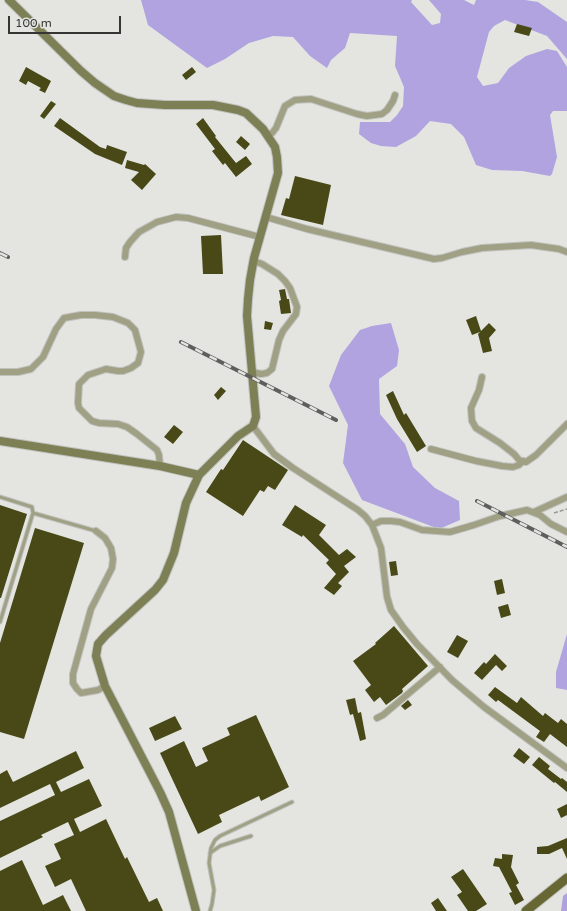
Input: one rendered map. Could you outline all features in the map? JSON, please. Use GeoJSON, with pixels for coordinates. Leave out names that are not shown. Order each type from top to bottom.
{"type":"FeatureCollection","features":[{"type":"Feature","properties":{"kind":"main road"},"geometry":{"type":"LineString","coordinates":[[526,911],[567,878]]}},
{"type":"Feature","properties":{"kind":"street"},"geometry":{"type":"LineString","coordinates":[[9,0],[81,71],[114,96],[145,104],[213,105],[238,110],[246,113],[268,135],[275,148],[277,157],[278,173],[260,237],[250,280],[247,316],[256,417],[253,426],[238,436],[199,475],[186,503],[174,553],[163,580],[155,590],[106,634],[98,644],[96,656],[105,686],[169,812],[196,911]]}},
{"type":"Feature","properties":{"kind":"street"},"geometry":{"type":"LineString","coordinates":[[268,135],[276,128],[285,106],[296,100],[311,99],[352,113],[367,116],[382,114],[387,110],[395,95]]}},
{"type":"Feature","properties":{"kind":"street"},"geometry":{"type":"LineString","coordinates":[[125,257],[126,248],[139,232],[157,222],[176,217],[188,218],[260,237]]}},
{"type":"Feature","properties":{"kind":"street"},"geometry":{"type":"LineString","coordinates":[[266,218],[434,259],[482,248],[531,245],[559,249],[567,252]]}},
{"type":"Feature","properties":{"kind":"street"},"geometry":{"type":"LineString","coordinates":[[252,372],[261,374],[267,373],[272,369],[279,340],[283,331],[296,314],[297,307],[290,288],[278,274],[254,261]]}},
{"type":"Feature","properties":{"kind":"street"},"geometry":{"type":"LineString","coordinates":[[0,372],[18,372],[31,369],[43,357],[56,329],[64,318],[81,315],[113,316],[128,323],[135,330],[141,352],[138,363],[123,371],[106,369],[88,375],[79,384],[79,408],[92,421],[118,424],[127,427],[137,434],[157,450],[160,466]]}},
{"type":"Feature","properties":{"kind":"street"},"geometry":{"type":"LineString","coordinates":[[482,377],[479,390],[471,408],[472,421],[476,428],[500,442],[520,461],[526,462],[536,455],[567,424]]}},
{"type":"Feature","properties":{"kind":"street"},"geometry":{"type":"LineString","coordinates":[[253,426],[274,454],[292,468],[358,510],[372,525],[381,548],[387,597],[391,610],[403,627],[440,668],[484,707],[567,768]]}},
{"type":"Feature","properties":{"kind":"street"},"geometry":{"type":"LineString","coordinates":[[0,441],[160,466],[199,475]]}},
{"type":"Feature","properties":{"kind":"street"},"geometry":{"type":"LineString","coordinates":[[431,448],[502,466],[513,467],[519,465],[523,461]]}},
{"type":"Feature","properties":{"kind":"street"},"geometry":{"type":"LineString","coordinates":[[534,512],[567,496]]}},
{"type":"Feature","properties":{"kind":"street"},"geometry":{"type":"LineString","coordinates":[[372,525],[381,521],[391,521],[400,522],[422,530],[450,532],[500,516],[527,510],[534,512],[551,524],[567,532]]}},
{"type":"Feature","properties":{"kind":"street"},"geometry":{"type":"LineString","coordinates":[[96,531],[105,538],[111,548],[113,559],[112,568],[91,609],[73,674],[73,683],[81,693],[98,690],[105,686]]}},
{"type":"Feature","properties":{"kind":"street"},"geometry":{"type":"LineString","coordinates":[[377,718],[384,715],[440,668]]}},
{"type":"Feature","properties":{"kind":"lane"},"geometry":{"type":"LineString","coordinates":[[0,498],[32,507],[33,513],[0,622]]}},
{"type":"Feature","properties":{"kind":"lane"},"geometry":{"type":"LineString","coordinates":[[33,513],[96,531]]}},
{"type":"Feature","properties":{"kind":"lane"},"geometry":{"type":"LineString","coordinates":[[210,911],[214,890],[209,863],[210,853],[215,840],[220,836],[292,802]]}},
{"type":"Feature","properties":{"kind":"lane"},"geometry":{"type":"LineString","coordinates":[[210,853],[220,846],[251,836]]}},
{"type":"Feature","properties":{"kind":"path"},"geometry":{"type":"LineString","coordinates":[[554,513],[567,509]]}},
{"type":"Feature","properties":{"kind":"shaded area"},"geometry":{"type":"Polygon","coordinates":[[[141,0],[412,0],[411,2],[432,25],[440,23],[441,14],[429,0],[464,0],[474,5],[476,0],[525,0],[538,2],[567,22],[567,59],[547,36],[505,20],[494,26],[489,32],[477,77],[483,86],[498,83],[509,68],[526,56],[547,49],[557,51],[567,67],[567,111],[553,111],[550,115],[557,157],[552,174],[550,176],[522,171],[492,170],[476,165],[464,137],[451,124],[430,121],[416,136],[396,147],[381,146],[371,143],[359,134],[360,122],[390,122],[403,106],[404,87],[395,66],[397,36],[350,33],[345,48],[331,60],[327,68],[310,56],[293,37],[273,36],[249,43],[225,59],[207,68],[148,25],[141,0]]]}},
{"type":"Feature","properties":{"kind":"shaded area"},"geometry":{"type":"Polygon","coordinates":[[[391,323],[399,350],[397,366],[379,379],[380,414],[405,444],[413,467],[435,488],[459,501],[460,520],[439,529],[362,500],[343,463],[348,425],[329,386],[341,355],[360,330],[372,326],[391,323]]]}},
{"type":"Feature","properties":{"kind":"shaded area"},"geometry":{"type":"Polygon","coordinates":[[[567,634],[567,690],[556,688],[556,672],[567,634]]]}},
{"type":"Feature","properties":{"kind":"shaded area"},"geometry":{"type":"Polygon","coordinates":[[[567,893],[567,911],[561,911],[563,896],[567,893]]]}},
{"type":"Feature","properties":{"kind":"building"},"geometry":{"type":"Polygon","coordinates":[[[517,24],[532,28],[529,36],[514,32],[517,24]]]}},
{"type":"Feature","properties":{"kind":"building"},"geometry":{"type":"Polygon","coordinates":[[[26,67],[51,81],[45,93],[39,90],[41,88],[28,81],[26,85],[19,81],[26,67]]]}},
{"type":"Feature","properties":{"kind":"building"},"geometry":{"type":"Polygon","coordinates":[[[192,67],[196,72],[186,80],[182,75],[192,67]]]}},
{"type":"Feature","properties":{"kind":"building"},"geometry":{"type":"Polygon","coordinates":[[[51,101],[56,104],[44,119],[40,116],[51,101]]]}},
{"type":"Feature","properties":{"kind":"building"},"geometry":{"type":"Polygon","coordinates":[[[60,118],[100,147],[106,149],[107,145],[127,152],[122,165],[95,154],[54,126],[60,118]]]}},
{"type":"Feature","properties":{"kind":"building"},"geometry":{"type":"Polygon","coordinates":[[[203,118],[216,136],[215,137],[236,163],[246,156],[252,164],[236,177],[225,163],[223,165],[212,151],[215,149],[196,124],[203,118]]]}},
{"type":"Feature","properties":{"kind":"building"},"geometry":{"type":"Polygon","coordinates":[[[241,136],[250,144],[245,150],[236,142],[241,136]]]}},
{"type":"Feature","properties":{"kind":"building"},"geometry":{"type":"Polygon","coordinates":[[[127,160],[145,164],[156,174],[142,190],[131,180],[139,172],[125,168],[127,160]]]}},
{"type":"Feature","properties":{"kind":"building"},"geometry":{"type":"Polygon","coordinates":[[[295,176],[331,185],[323,225],[281,215],[286,198],[289,199],[295,176]]]}},
{"type":"Feature","properties":{"kind":"building"},"geometry":{"type":"Polygon","coordinates":[[[221,235],[223,274],[203,274],[201,236],[221,235]]]}},
{"type":"Feature","properties":{"kind":"building"},"geometry":{"type":"Polygon","coordinates":[[[285,289],[287,299],[289,299],[291,313],[281,314],[279,290],[285,289]]]}},
{"type":"Feature","properties":{"kind":"building"},"geometry":{"type":"Polygon","coordinates":[[[476,316],[481,331],[489,323],[496,330],[489,338],[492,351],[483,353],[478,334],[480,332],[472,335],[466,320],[476,316]]]}},
{"type":"Feature","properties":{"kind":"building"},"geometry":{"type":"Polygon","coordinates":[[[265,321],[273,323],[271,330],[264,329],[265,321]]]}},
{"type":"Feature","properties":{"kind":"building"},"geometry":{"type":"Polygon","coordinates":[[[221,387],[226,391],[218,400],[214,395],[221,387]]]}},
{"type":"Feature","properties":{"kind":"building"},"geometry":{"type":"Polygon","coordinates":[[[393,391],[404,415],[406,413],[426,446],[417,452],[397,419],[386,395],[393,391]]]}},
{"type":"Feature","properties":{"kind":"building"},"geometry":{"type":"Polygon","coordinates":[[[174,425],[183,432],[173,444],[164,437],[174,425]]]}},
{"type":"Feature","properties":{"kind":"building"},"geometry":{"type":"Polygon","coordinates":[[[243,440],[288,470],[275,490],[268,486],[264,492],[260,490],[243,516],[206,492],[243,440]]]}},
{"type":"Feature","properties":{"kind":"building"},"geometry":{"type":"Polygon","coordinates":[[[0,505],[27,514],[1,598],[0,598],[0,505]]]}},
{"type":"Feature","properties":{"kind":"building"},"geometry":{"type":"Polygon","coordinates":[[[295,505],[326,525],[319,535],[339,555],[347,549],[356,557],[344,566],[349,572],[338,583],[342,586],[334,595],[324,588],[336,574],[326,563],[329,560],[303,535],[302,537],[282,525],[295,505]]]}},
{"type":"Feature","properties":{"kind":"building"},"geometry":{"type":"Polygon","coordinates":[[[35,528],[84,543],[24,739],[0,732],[0,643],[35,528]]]}},
{"type":"Feature","properties":{"kind":"building"},"geometry":{"type":"Polygon","coordinates":[[[396,561],[398,575],[391,576],[389,562],[396,561]]]}},
{"type":"Feature","properties":{"kind":"building"},"geometry":{"type":"Polygon","coordinates":[[[502,579],[505,593],[497,595],[494,581],[502,579]]]}},
{"type":"Feature","properties":{"kind":"building"},"geometry":{"type":"Polygon","coordinates":[[[508,604],[511,615],[501,618],[498,607],[508,604]]]}},
{"type":"Feature","properties":{"kind":"building"},"geometry":{"type":"Polygon","coordinates":[[[394,626],[428,666],[402,689],[402,693],[386,705],[380,697],[374,702],[365,690],[371,685],[353,661],[376,644],[375,643],[394,626]]]}},
{"type":"Feature","properties":{"kind":"building"},"geometry":{"type":"Polygon","coordinates":[[[457,635],[468,641],[458,658],[447,652],[457,635]]]}},
{"type":"Feature","properties":{"kind":"building"},"geometry":{"type":"Polygon","coordinates":[[[495,654],[507,666],[502,671],[496,665],[482,680],[474,673],[484,662],[486,664],[495,654]]]}},
{"type":"Feature","properties":{"kind":"building"},"geometry":{"type":"Polygon","coordinates":[[[495,687],[517,703],[521,697],[543,716],[545,713],[558,723],[561,719],[567,724],[567,747],[550,734],[544,742],[536,737],[540,731],[498,700],[496,702],[488,695],[495,687]]]}},
{"type":"Feature","properties":{"kind":"building"},"geometry":{"type":"Polygon","coordinates":[[[355,698],[358,713],[361,712],[366,739],[360,741],[353,714],[350,715],[346,700],[355,698]]]}},
{"type":"Feature","properties":{"kind":"building"},"geometry":{"type":"Polygon","coordinates":[[[408,700],[412,705],[405,710],[401,706],[408,700]]]}},
{"type":"Feature","properties":{"kind":"building"},"geometry":{"type":"Polygon","coordinates":[[[256,715],[289,787],[261,801],[259,796],[219,815],[222,822],[198,834],[160,753],[184,741],[196,767],[208,761],[202,748],[230,735],[227,728],[256,715]]]}},
{"type":"Feature","properties":{"kind":"building"},"geometry":{"type":"Polygon","coordinates":[[[175,716],[182,729],[155,741],[149,728],[175,716]]]}},
{"type":"Feature","properties":{"kind":"building"},"geometry":{"type":"Polygon","coordinates":[[[519,748],[530,757],[524,764],[513,756],[519,748]]]}},
{"type":"Feature","properties":{"kind":"building"},"geometry":{"type":"Polygon","coordinates":[[[76,751],[84,768],[56,782],[61,792],[89,779],[102,806],[74,819],[80,832],[106,819],[125,859],[127,857],[149,902],[157,898],[163,911],[86,911],[71,879],[55,887],[45,866],[61,859],[54,844],[74,835],[68,822],[41,835],[43,837],[0,858],[0,821],[55,795],[50,784],[0,808],[0,774],[7,770],[13,782],[76,751]]]}},
{"type":"Feature","properties":{"kind":"building"},"geometry":{"type":"Polygon","coordinates":[[[539,757],[550,766],[548,769],[567,782],[567,792],[532,765],[539,757]]]}},
{"type":"Feature","properties":{"kind":"building"},"geometry":{"type":"Polygon","coordinates":[[[567,804],[567,815],[561,818],[557,809],[567,804]]]}},
{"type":"Feature","properties":{"kind":"building"},"geometry":{"type":"Polygon","coordinates":[[[567,838],[567,859],[562,848],[549,854],[537,854],[537,847],[548,846],[567,838]]]}},
{"type":"Feature","properties":{"kind":"building"},"geometry":{"type":"Polygon","coordinates":[[[502,854],[513,855],[511,867],[519,883],[516,885],[524,900],[515,905],[509,893],[512,892],[499,867],[493,866],[495,858],[502,859],[502,854]]]}},
{"type":"Feature","properties":{"kind":"building"},"geometry":{"type":"Polygon","coordinates":[[[22,860],[43,905],[63,895],[71,911],[0,911],[0,871],[22,860]]]}},
{"type":"Feature","properties":{"kind":"building"},"geometry":{"type":"Polygon","coordinates":[[[463,869],[487,904],[476,911],[468,911],[457,895],[462,892],[451,877],[463,869]]]}},
{"type":"Feature","properties":{"kind":"building"},"geometry":{"type":"Polygon","coordinates":[[[438,898],[447,911],[436,911],[431,903],[438,898]]]}},
{"type":"Feature","properties":{"kind":"railway"},"geometry":{"type":"LineString","coordinates":[[0,253],[8,257]]}},
{"type":"Feature","properties":{"kind":"railway"},"geometry":{"type":"LineString","coordinates":[[181,342],[336,420]]}},
{"type":"Feature","properties":{"kind":"railway"},"geometry":{"type":"LineString","coordinates":[[477,501],[567,547]]}}]}
